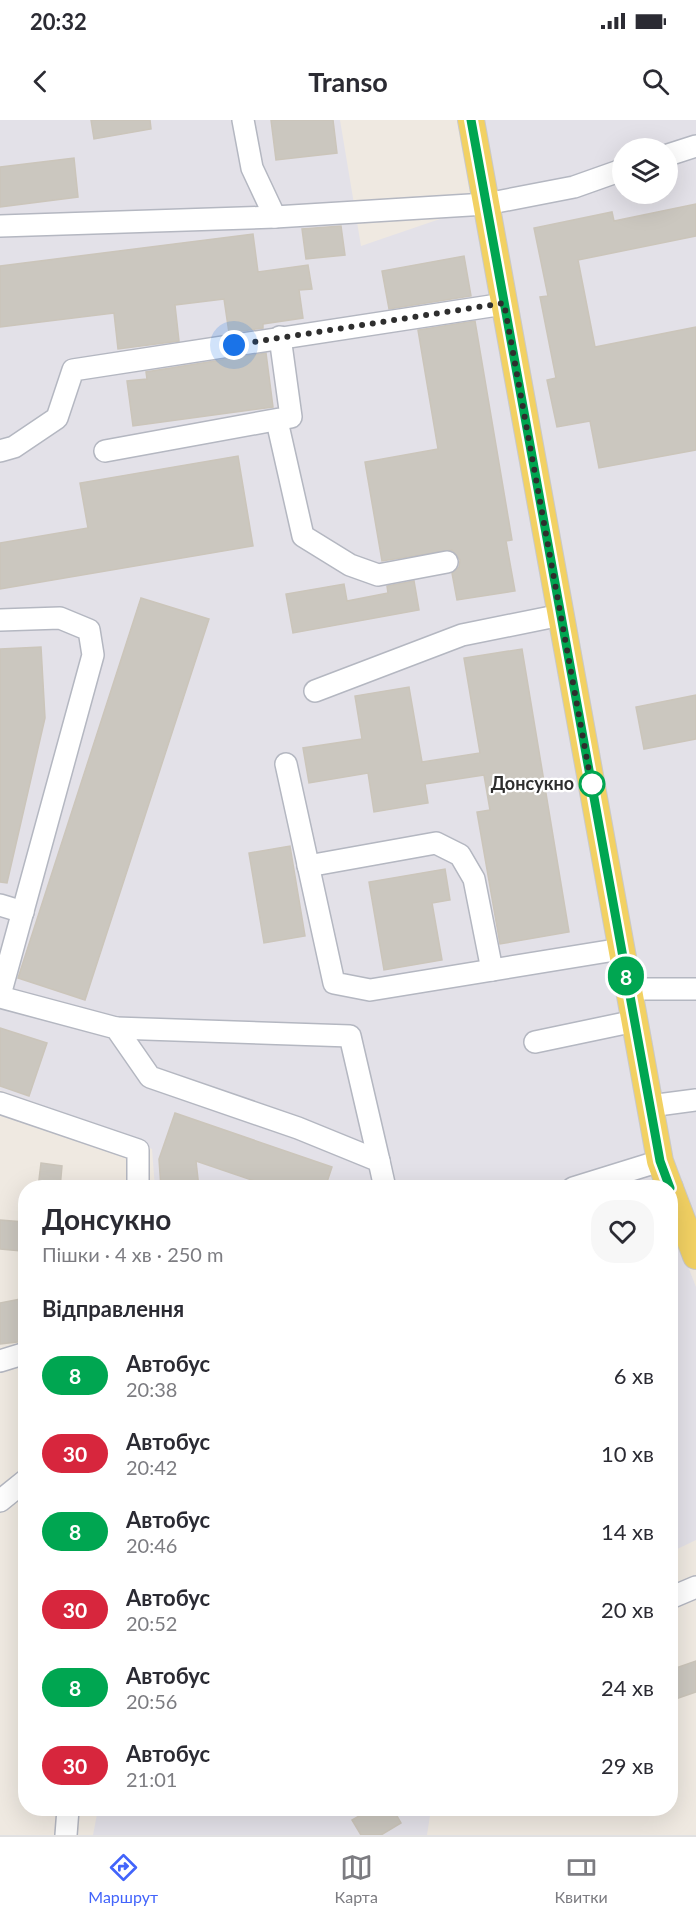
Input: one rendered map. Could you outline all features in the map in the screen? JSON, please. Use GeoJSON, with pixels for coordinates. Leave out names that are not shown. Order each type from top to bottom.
{"type":"FeatureCollection","features":[{"type":"Feature","properties":{"kind":"main road"},"geometry":{"type":"LineString","coordinates":[[471,120],[660,1161],[667,1180]]}},
{"type":"Feature","properties":{"kind":"main road"},"geometry":{"type":"LineString","coordinates":[[678,1209],[696,1256]]}},
{"type":"Feature","properties":{"kind":"street"},"geometry":{"type":"LineString","coordinates":[[243,120],[252,168],[275,217]]}},
{"type":"Feature","properties":{"kind":"street"},"geometry":{"type":"LineString","coordinates":[[678,152],[696,146]]}},
{"type":"Feature","properties":{"kind":"street"},"geometry":{"type":"LineString","coordinates":[[0,226],[275,217],[486,204],[574,187],[612,174]]}},
{"type":"Feature","properties":{"kind":"street"},"geometry":{"type":"LineString","coordinates":[[0,451],[14,447],[57,418],[73,370],[504,303]]}},
{"type":"Feature","properties":{"kind":"street"},"geometry":{"type":"LineString","coordinates":[[105,450],[277,422],[291,417],[280,338]]}},
{"type":"Feature","properties":{"kind":"street"},"geometry":{"type":"LineString","coordinates":[[277,422],[303,536],[350,565],[378,575],[447,562]]}},
{"type":"Feature","properties":{"kind":"street"},"geometry":{"type":"LineString","coordinates":[[315,691],[462,635],[561,615]]}},
{"type":"Feature","properties":{"kind":"street"},"geometry":{"type":"LineString","coordinates":[[0,620],[60,618],[88,630],[93,655],[0,996],[116,1028],[350,1036],[383,1180]]}},
{"type":"Feature","properties":{"kind":"street"},"geometry":{"type":"LineString","coordinates":[[286,764],[333,983],[370,990],[621,949]]}},
{"type":"Feature","properties":{"kind":"street"},"geometry":{"type":"LineString","coordinates":[[308,866],[436,843],[460,855],[474,879],[492,970]]}},
{"type":"Feature","properties":{"kind":"street"},"geometry":{"type":"LineString","coordinates":[[0,905],[22,912]]}},
{"type":"Feature","properties":{"kind":"street"},"geometry":{"type":"LineString","coordinates":[[629,989],[696,989]]}},
{"type":"Feature","properties":{"kind":"street"},"geometry":{"type":"LineString","coordinates":[[535,1042],[635,1021]]}},
{"type":"Feature","properties":{"kind":"street"},"geometry":{"type":"LineString","coordinates":[[116,1028],[150,1077],[298,1128],[379,1161]]}},
{"type":"Feature","properties":{"kind":"street"},"geometry":{"type":"LineString","coordinates":[[650,1106],[696,1100]]}},
{"type":"Feature","properties":{"kind":"street"},"geometry":{"type":"LineString","coordinates":[[0,1103],[138,1150],[138,1180]]}},
{"type":"Feature","properties":{"kind":"street"},"geometry":{"type":"LineString","coordinates":[[599,1180],[660,1161]]}},
{"type":"Feature","properties":{"kind":"street"},"geometry":{"type":"LineString","coordinates":[[0,1361],[18,1355]]}},
{"type":"Feature","properties":{"kind":"street"},"geometry":{"type":"LineString","coordinates":[[0,1501],[18,1486]]}},
{"type":"Feature","properties":{"kind":"street"},"geometry":{"type":"LineString","coordinates":[[678,1595],[696,1587]]}},
{"type":"Feature","properties":{"kind":"street"},"geometry":{"type":"LineString","coordinates":[[66,1835],[67,1816]]}},
{"type":"Feature","properties":{"kind":"shaded area"},"geometry":{"type":"Polygon","coordinates":[[[0,120],[340,120],[361,246],[475,207],[657,1180],[154,1180],[152,1149],[102,1127],[0,1090],[0,120]]]}},
{"type":"Feature","properties":{"kind":"shaded area"},"geometry":{"type":"Polygon","coordinates":[[[482,120],[696,120],[696,1225],[671,1158],[482,120]]]}},
{"type":"Feature","properties":{"kind":"shaded area"},"geometry":{"type":"Polygon","coordinates":[[[678,1241],[696,1287],[696,1540],[678,1549],[678,1241]]]}},
{"type":"Feature","properties":{"kind":"shaded area"},"geometry":{"type":"Polygon","coordinates":[[[97,1816],[430,1816],[427,1835],[93,1835],[97,1816]]]}},
{"type":"Feature","properties":{"kind":"building"},"geometry":{"type":"Polygon","coordinates":[[[91,120],[150,120],[151,129],[94,139],[91,120]]]}},
{"type":"Feature","properties":{"kind":"building"},"geometry":{"type":"Polygon","coordinates":[[[271,120],[333,120],[337,153],[276,160],[271,120]]]}},
{"type":"Feature","properties":{"kind":"building"},"geometry":{"type":"Polygon","coordinates":[[[74,158],[78,197],[0,207],[0,167],[74,158]]]}},
{"type":"Feature","properties":{"kind":"building"},"geometry":{"type":"Polygon","coordinates":[[[696,204],[696,236],[578,260],[595,347],[696,327],[696,450],[599,468],[590,421],[557,427],[547,380],[556,378],[540,297],[548,296],[534,228],[612,212],[614,221],[696,204]]]}},
{"type":"Feature","properties":{"kind":"building"},"geometry":{"type":"Polygon","coordinates":[[[341,226],[345,255],[306,259],[302,229],[341,226]]]}},
{"type":"Feature","properties":{"kind":"building"},"geometry":{"type":"Polygon","coordinates":[[[253,234],[258,272],[308,265],[312,289],[299,290],[303,318],[263,324],[263,328],[229,333],[224,299],[175,305],[179,341],[118,349],[114,313],[0,327],[0,266],[253,234]]]}},
{"type":"Feature","properties":{"kind":"building"},"geometry":{"type":"Polygon","coordinates":[[[464,256],[471,296],[389,309],[382,271],[464,256]]]}},
{"type":"Feature","properties":{"kind":"building"},"geometry":{"type":"Polygon","coordinates":[[[475,321],[512,540],[506,541],[515,591],[457,600],[452,573],[459,567],[460,560],[452,550],[382,561],[365,462],[438,449],[418,330],[475,321]]]}},
{"type":"Feature","properties":{"kind":"building"},"geometry":{"type":"Polygon","coordinates":[[[266,353],[273,407],[133,426],[127,381],[147,379],[146,372],[266,353]]]}},
{"type":"Feature","properties":{"kind":"building"},"geometry":{"type":"Polygon","coordinates":[[[238,456],[253,546],[0,589],[0,543],[88,528],[80,483],[238,456]]]}},
{"type":"Feature","properties":{"kind":"building"},"geometry":{"type":"Polygon","coordinates":[[[414,581],[419,610],[293,633],[286,594],[344,584],[347,601],[388,593],[387,586],[414,581]]]}},
{"type":"Feature","properties":{"kind":"building"},"geometry":{"type":"Polygon","coordinates":[[[141,598],[209,619],[85,1000],[18,978],[141,598]]]}},
{"type":"Feature","properties":{"kind":"building"},"geometry":{"type":"Polygon","coordinates":[[[41,647],[45,718],[7,883],[0,882],[0,649],[41,647]]]}},
{"type":"Feature","properties":{"kind":"building"},"geometry":{"type":"Polygon","coordinates":[[[522,649],[569,932],[500,944],[477,812],[490,810],[484,775],[425,784],[428,803],[374,812],[368,773],[309,783],[303,748],[362,739],[355,696],[409,687],[422,762],[480,753],[464,658],[522,649]]]}},
{"type":"Feature","properties":{"kind":"building"},"geometry":{"type":"Polygon","coordinates":[[[696,695],[696,739],[644,749],[636,707],[696,695]]]}},
{"type":"Feature","properties":{"kind":"building"},"geometry":{"type":"Polygon","coordinates":[[[290,846],[305,936],[264,943],[249,853],[290,846]]]}},
{"type":"Feature","properties":{"kind":"building"},"geometry":{"type":"Polygon","coordinates":[[[445,869],[450,900],[432,903],[442,960],[384,970],[369,882],[445,869]]]}},
{"type":"Feature","properties":{"kind":"building"},"geometry":{"type":"Polygon","coordinates":[[[0,1028],[47,1043],[29,1096],[0,1086],[0,1028]]]}},
{"type":"Feature","properties":{"kind":"building"},"geometry":{"type":"Polygon","coordinates":[[[175,1113],[332,1167],[328,1180],[252,1180],[196,1161],[198,1180],[160,1180],[159,1159],[175,1113]]]}},
{"type":"Feature","properties":{"kind":"building"},"geometry":{"type":"Polygon","coordinates":[[[41,1163],[62,1166],[61,1180],[39,1180],[41,1163]]]}},
{"type":"Feature","properties":{"kind":"building"},"geometry":{"type":"Polygon","coordinates":[[[0,1220],[18,1222],[18,1251],[0,1249],[0,1220]]]}},
{"type":"Feature","properties":{"kind":"building"},"geometry":{"type":"Polygon","coordinates":[[[18,1300],[18,1342],[0,1344],[0,1303],[18,1300]]]}},
{"type":"Feature","properties":{"kind":"building"},"geometry":{"type":"Polygon","coordinates":[[[696,1661],[696,1692],[678,1698],[678,1667],[696,1661]]]}},
{"type":"Feature","properties":{"kind":"building"},"geometry":{"type":"Polygon","coordinates":[[[359,1816],[397,1816],[401,1823],[381,1835],[361,1835],[352,1820],[359,1816]]]}},
{"type":"Feature","properties":{"kind":"bus line","name":"8"},"geometry":{"type":"LineString","coordinates":[[471,120],[660,1161],[667,1180]]}},
{"type":"Feature","properties":{"kind":"place","name":"Донсукно"},"geometry":{"type":"Point","coordinates":[592,784]}},
{"type":"Feature","properties":{"kind":"route"},"geometry":{"type":"LineString","coordinates":[[234,345],[504,303],[593,793],[592,784]]}}]}
